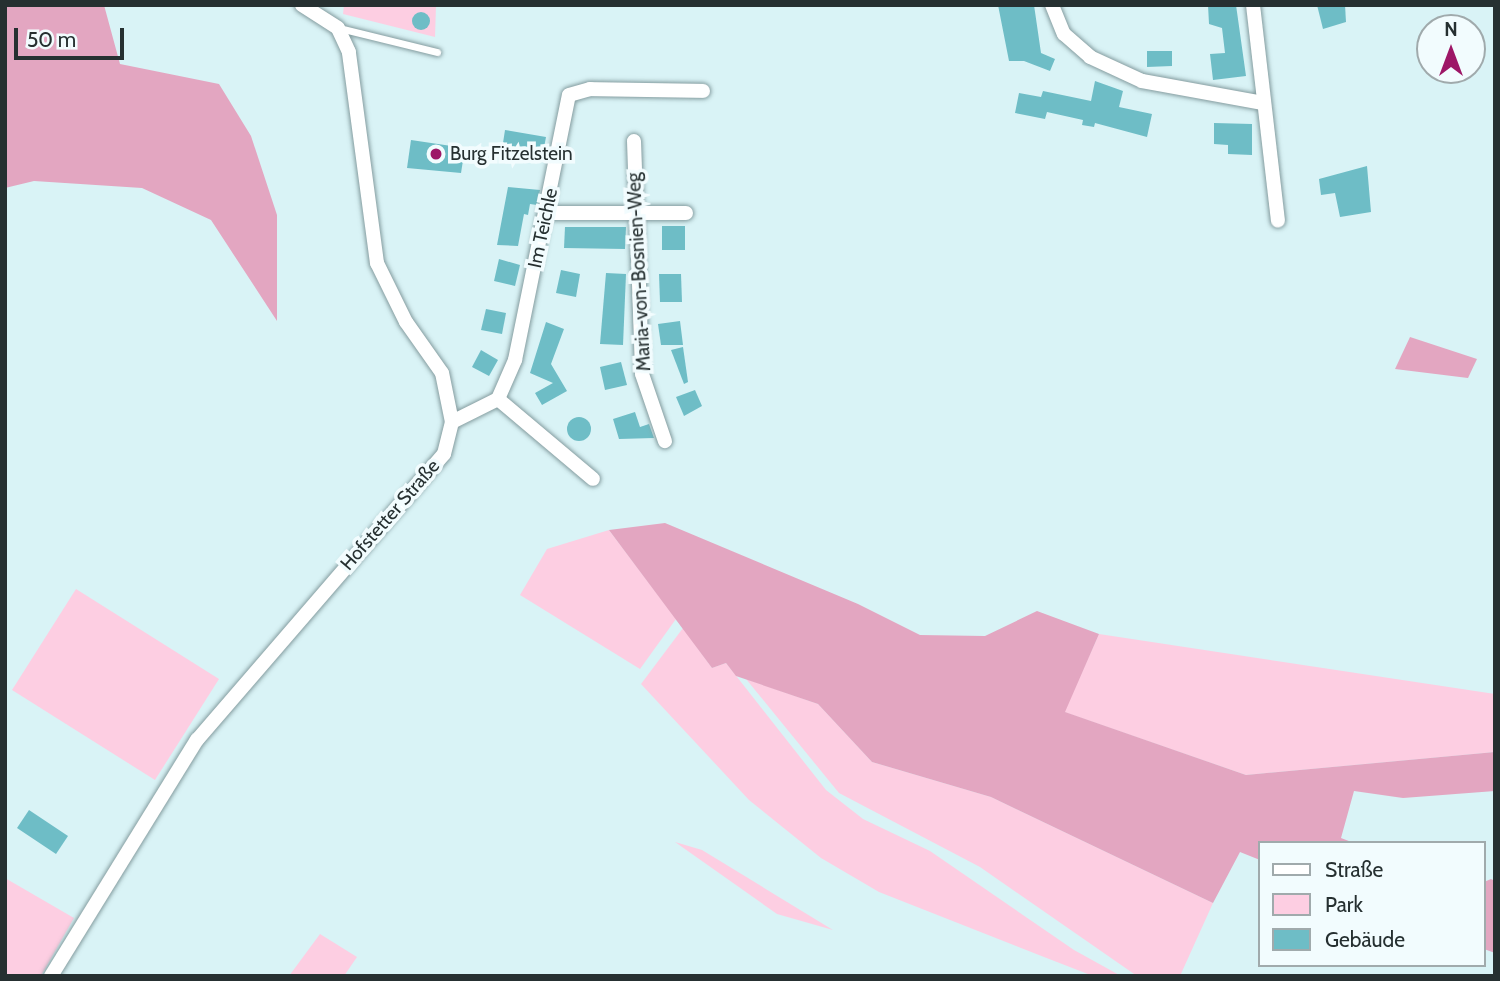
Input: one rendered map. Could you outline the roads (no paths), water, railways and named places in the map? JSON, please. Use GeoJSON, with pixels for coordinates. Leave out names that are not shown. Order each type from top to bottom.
{"type":"FeatureCollection","features":[{"type":"Feature","properties":{"kind":"street"},"geometry":{"type":"LineString","coordinates":[[302,5],[338,28]]}},
{"type":"Feature","properties":{"kind":"street"},"geometry":{"type":"LineString","coordinates":[[1052,5],[1064,33],[1090,57],[1142,81],[1264,103]]}},
{"type":"Feature","properties":{"kind":"street"},"geometry":{"type":"LineString","coordinates":[[1253,5],[1278,222]]}},
{"type":"Feature","properties":{"kind":"street","name":"Hofstetter Straße"},"geometry":{"type":"LineString","coordinates":[[51,976],[197,740],[444,454],[452,422],[442,373],[406,322],[377,263],[349,52],[338,28]]}},
{"type":"Feature","properties":{"kind":"street","name":"Im Teichle"},"geometry":{"type":"LineString","coordinates":[[498,399],[514,360],[547,213],[569,94],[590,89],[704,91]]}},
{"type":"Feature","properties":{"kind":"street","name":"Maria-von-Bosnien-Weg"},"geometry":{"type":"LineString","coordinates":[[634,141],[633,213],[642,374],[665,441]]}},
{"type":"Feature","properties":{"kind":"street"},"geometry":{"type":"LineString","coordinates":[[547,213],[685,213]]}},
{"type":"Feature","properties":{"kind":"street"},"geometry":{"type":"LineString","coordinates":[[452,422],[498,399],[593,479]]}},
{"type":"Feature","properties":{"kind":"lane"},"geometry":{"type":"LineString","coordinates":[[338,28],[437,52]]}},
{"type":"Feature","properties":{"kind":"place","name":"Burg Fitzelstein"},"geometry":{"type":"Point","coordinates":[436,154]}}]}
